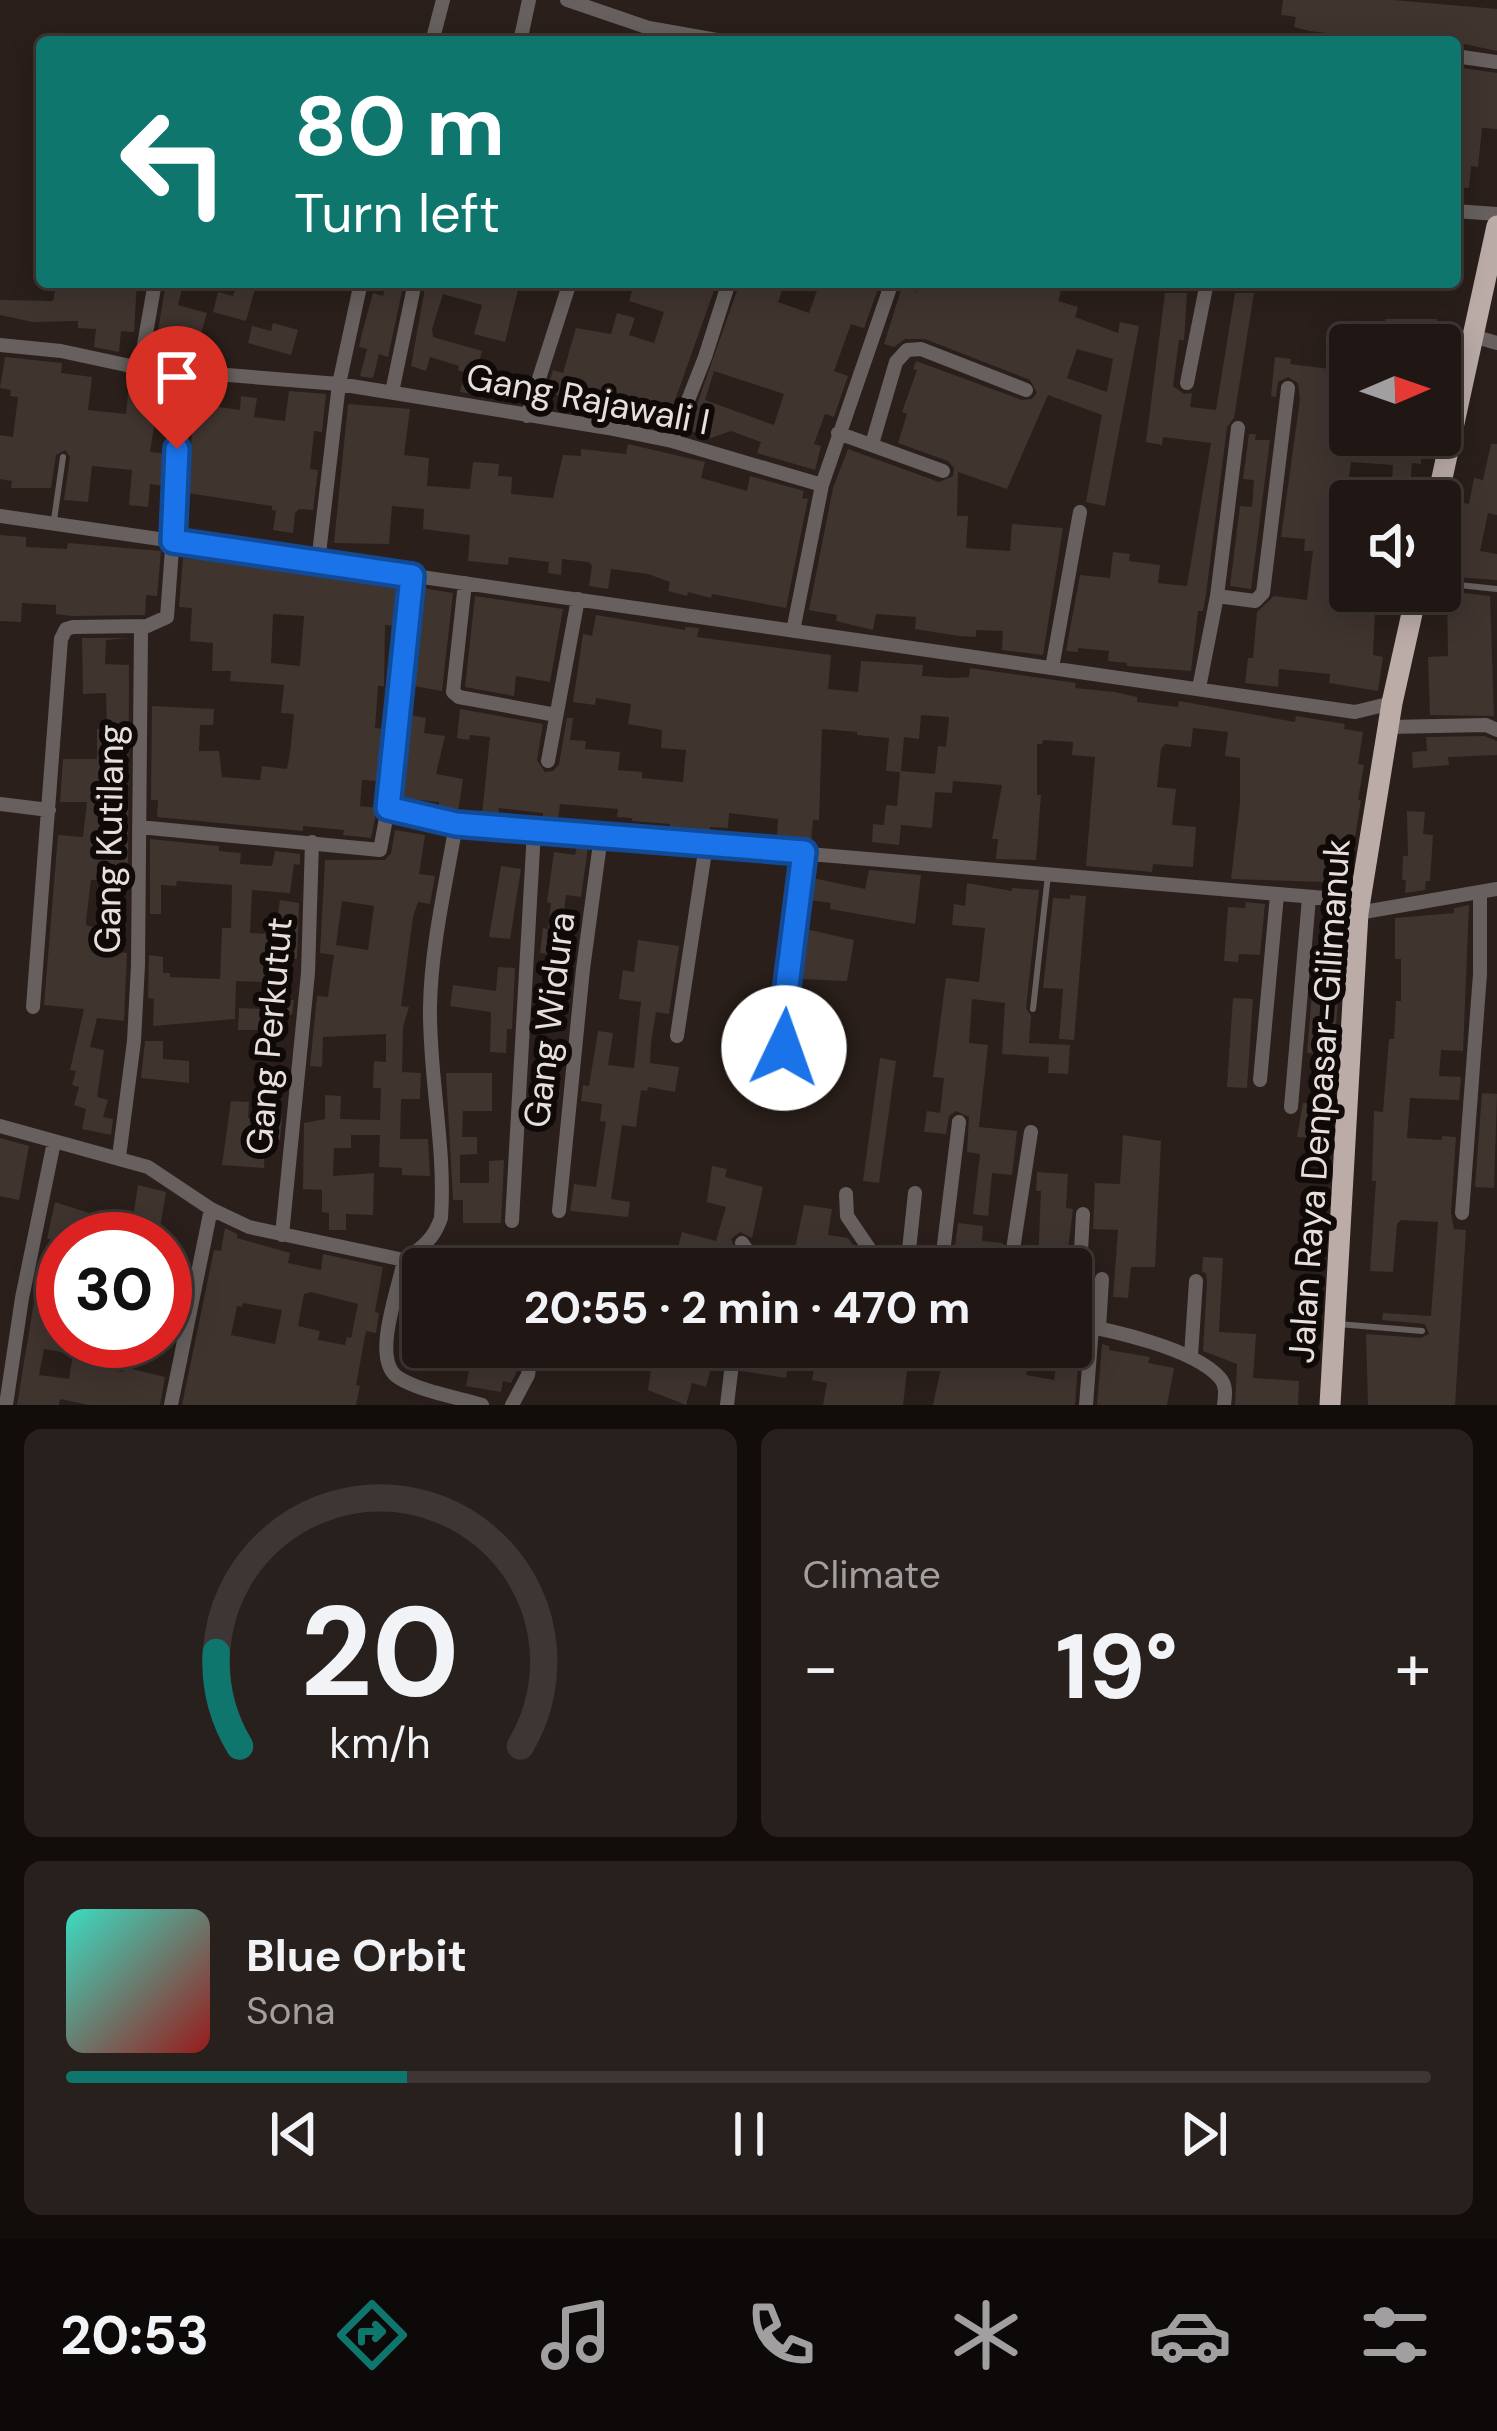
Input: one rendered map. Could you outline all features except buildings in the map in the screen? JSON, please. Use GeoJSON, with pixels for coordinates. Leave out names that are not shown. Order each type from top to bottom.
{"type":"FeatureCollection","features":[{"type":"Feature","properties":{"kind":"highway"},"geometry":{"type":"LineString","coordinates":[[1442,480],[1497,226]]}},
{"type":"Feature","properties":{"kind":"highway","name":"Jalan Raya Denpasar-Gilimanuk"},"geometry":{"type":"LineString","coordinates":[[1330,1405],[1359,907],[1392,703],[1412,612]]}},
{"type":"Feature","properties":{"kind":"street"},"geometry":{"type":"LineString","coordinates":[[434,36],[443,0]]}},
{"type":"Feature","properties":{"kind":"street"},"geometry":{"type":"LineString","coordinates":[[521,36],[529,0]]}},
{"type":"Feature","properties":{"kind":"street"},"geometry":{"type":"LineString","coordinates":[[567,0],[646,35]]}},
{"type":"Feature","properties":{"kind":"street"},"geometry":{"type":"LineString","coordinates":[[1461,57],[1497,62]]}},
{"type":"Feature","properties":{"kind":"street"},"geometry":{"type":"LineString","coordinates":[[1461,211],[1497,214]]}},
{"type":"Feature","properties":{"kind":"street"},"geometry":{"type":"LineString","coordinates":[[140,368],[153,288]]}},
{"type":"Feature","properties":{"kind":"street"},"geometry":{"type":"LineString","coordinates":[[318,562],[339,384],[360,288]]}},
{"type":"Feature","properties":{"kind":"street"},"geometry":{"type":"LineString","coordinates":[[392,392],[414,288]]}},
{"type":"Feature","properties":{"kind":"street"},"geometry":{"type":"LineString","coordinates":[[527,416],[568,288]]}},
{"type":"Feature","properties":{"kind":"street"},"geometry":{"type":"LineString","coordinates":[[672,441],[727,288]]}},
{"type":"Feature","properties":{"kind":"street"},"geometry":{"type":"LineString","coordinates":[[793,631],[822,485],[890,288]]}},
{"type":"Feature","properties":{"kind":"street"},"geometry":{"type":"LineString","coordinates":[[1187,383],[1206,288]]}},
{"type":"Feature","properties":{"kind":"street"},"geometry":{"type":"LineString","coordinates":[[1473,336],[1497,343]]}},
{"type":"Feature","properties":{"kind":"street","name":"Gang Rajawali I"},"geometry":{"type":"LineString","coordinates":[[0,345],[61,351],[140,368],[392,392],[672,441],[822,485]]}},
{"type":"Feature","properties":{"kind":"street"},"geometry":{"type":"LineString","coordinates":[[872,444],[896,362],[907,350],[921,349],[1026,390]]}},
{"type":"Feature","properties":{"kind":"street"},"geometry":{"type":"LineString","coordinates":[[33,1007],[63,633],[73,626],[141,626],[166,617],[185,372]]}},
{"type":"Feature","properties":{"kind":"street"},"geometry":{"type":"LineString","coordinates":[[1217,596],[1255,601],[1263,593],[1288,388]]}},
{"type":"Feature","properties":{"kind":"street"},"geometry":{"type":"LineString","coordinates":[[1199,688],[1217,596],[1238,428]]}},
{"type":"Feature","properties":{"kind":"street"},"geometry":{"type":"LineString","coordinates":[[838,433],[943,471]]}},
{"type":"Feature","properties":{"kind":"street"},"geometry":{"type":"LineString","coordinates":[[1052,668],[1080,512]]}},
{"type":"Feature","properties":{"kind":"street"},"geometry":{"type":"LineString","coordinates":[[0,516],[1354,712],[1392,703]]}},
{"type":"Feature","properties":{"kind":"street"},"geometry":{"type":"LineString","coordinates":[[139,827],[380,850],[412,576]]}},
{"type":"Feature","properties":{"kind":"street"},"geometry":{"type":"LineString","coordinates":[[465,583],[453,692],[556,715]]}},
{"type":"Feature","properties":{"kind":"street"},"geometry":{"type":"LineString","coordinates":[[548,760],[578,599]]}},
{"type":"Feature","properties":{"kind":"street","name":"Gang Kutilang"},"geometry":{"type":"LineString","coordinates":[[119,1157],[136,1003],[141,626]]}},
{"type":"Feature","properties":{"kind":"street"},"geometry":{"type":"LineString","coordinates":[[1354,712],[1387,733],[1486,725],[1497,730]]}},
{"type":"Feature","properties":{"kind":"street"},"geometry":{"type":"LineString","coordinates":[[0,804],[50,810]]}},
{"type":"Feature","properties":{"kind":"street"},"geometry":{"type":"LineString","coordinates":[[388,808],[456,824],[1309,898],[1359,907],[1497,889]]}},
{"type":"Feature","properties":{"kind":"street"},"geometry":{"type":"LineString","coordinates":[[421,1248],[441,1218],[430,1010],[456,824]]}},
{"type":"Feature","properties":{"kind":"street"},"geometry":{"type":"LineString","coordinates":[[512,1221],[534,830]]}},
{"type":"Feature","properties":{"kind":"street","name":"Gang Widura"},"geometry":{"type":"LineString","coordinates":[[559,1210],[583,969],[602,836]]}},
{"type":"Feature","properties":{"kind":"street","name":"Gang Perkutut"},"geometry":{"type":"LineString","coordinates":[[283,1235],[308,973],[312,842]]}},
{"type":"Feature","properties":{"kind":"street"},"geometry":{"type":"LineString","coordinates":[[677,1036],[706,845]]}},
{"type":"Feature","properties":{"kind":"street"},"geometry":{"type":"LineString","coordinates":[[799,1053],[786,1050],[781,1039],[804,852]]}},
{"type":"Feature","properties":{"kind":"street"},"geometry":{"type":"LineString","coordinates":[[1462,1214],[1480,974],[1480,893]]}},
{"type":"Feature","properties":{"kind":"street"},"geometry":{"type":"LineString","coordinates":[[1259,1080],[1277,896]]}},
{"type":"Feature","properties":{"kind":"street"},"geometry":{"type":"LineString","coordinates":[[1291,1107],[1309,898]]}},
{"type":"Feature","properties":{"kind":"street"},"geometry":{"type":"LineString","coordinates":[[944,1248],[959,1122]]}},
{"type":"Feature","properties":{"kind":"street"},"geometry":{"type":"LineString","coordinates":[[0,1126],[148,1167],[211,1209],[248,1227],[402,1260]]}},
{"type":"Feature","properties":{"kind":"street"},"geometry":{"type":"LineString","coordinates":[[1013,1248],[1031,1132]]}},
{"type":"Feature","properties":{"kind":"street"},"geometry":{"type":"LineString","coordinates":[[6,1405],[54,1142]]}},
{"type":"Feature","properties":{"kind":"street"},"geometry":{"type":"LineString","coordinates":[[909,1248],[916,1193]]}},
{"type":"Feature","properties":{"kind":"street"},"geometry":{"type":"LineString","coordinates":[[846,1194],[848,1216],[865,1248]]}},
{"type":"Feature","properties":{"kind":"street"},"geometry":{"type":"LineString","coordinates":[[171,1405],[211,1209]]}},
{"type":"Feature","properties":{"kind":"street"},"geometry":{"type":"LineString","coordinates":[[1083,1214],[1084,1248]]}},
{"type":"Feature","properties":{"kind":"street"},"geometry":{"type":"LineString","coordinates":[[742,1243],[745,1248]]}},
{"type":"Feature","properties":{"kind":"street"},"geometry":{"type":"LineString","coordinates":[[402,1269],[385,1348],[389,1369],[401,1380],[482,1405]]}},
{"type":"Feature","properties":{"kind":"street"},"geometry":{"type":"LineString","coordinates":[[1092,1306],[1102,1279]]}},
{"type":"Feature","properties":{"kind":"street"},"geometry":{"type":"LineString","coordinates":[[1190,1356],[1196,1281]]}},
{"type":"Feature","properties":{"kind":"street"},"geometry":{"type":"LineString","coordinates":[[1092,1327],[1190,1356],[1221,1379],[1224,1405]]}},
{"type":"Feature","properties":{"kind":"street"},"geometry":{"type":"LineString","coordinates":[[512,1405],[529,1368]]}},
{"type":"Feature","properties":{"kind":"street"},"geometry":{"type":"LineString","coordinates":[[727,1405],[731,1368]]}},
{"type":"Feature","properties":{"kind":"street"},"geometry":{"type":"LineString","coordinates":[[1086,1368],[1086,1405]]}},
{"type":"Feature","properties":{"kind":"lane"},"geometry":{"type":"LineString","coordinates":[[54,524],[63,457]]}},
{"type":"Feature","properties":{"kind":"lane"},"geometry":{"type":"LineString","coordinates":[[1461,586],[1497,590]]}},
{"type":"Feature","properties":{"kind":"lane"},"geometry":{"type":"LineString","coordinates":[[1034,1009],[1048,875]]}},
{"type":"Feature","properties":{"kind":"lane"},"geometry":{"type":"LineString","coordinates":[[1335,1324],[1423,1331]]}},
{"type":"Feature","properties":{"kind":"route"},"geometry":{"type":"LineString","coordinates":[[177,449],[173,541],[412,576],[388,808],[456,824],[804,852],[782,1025],[784,1048]]}}]}
